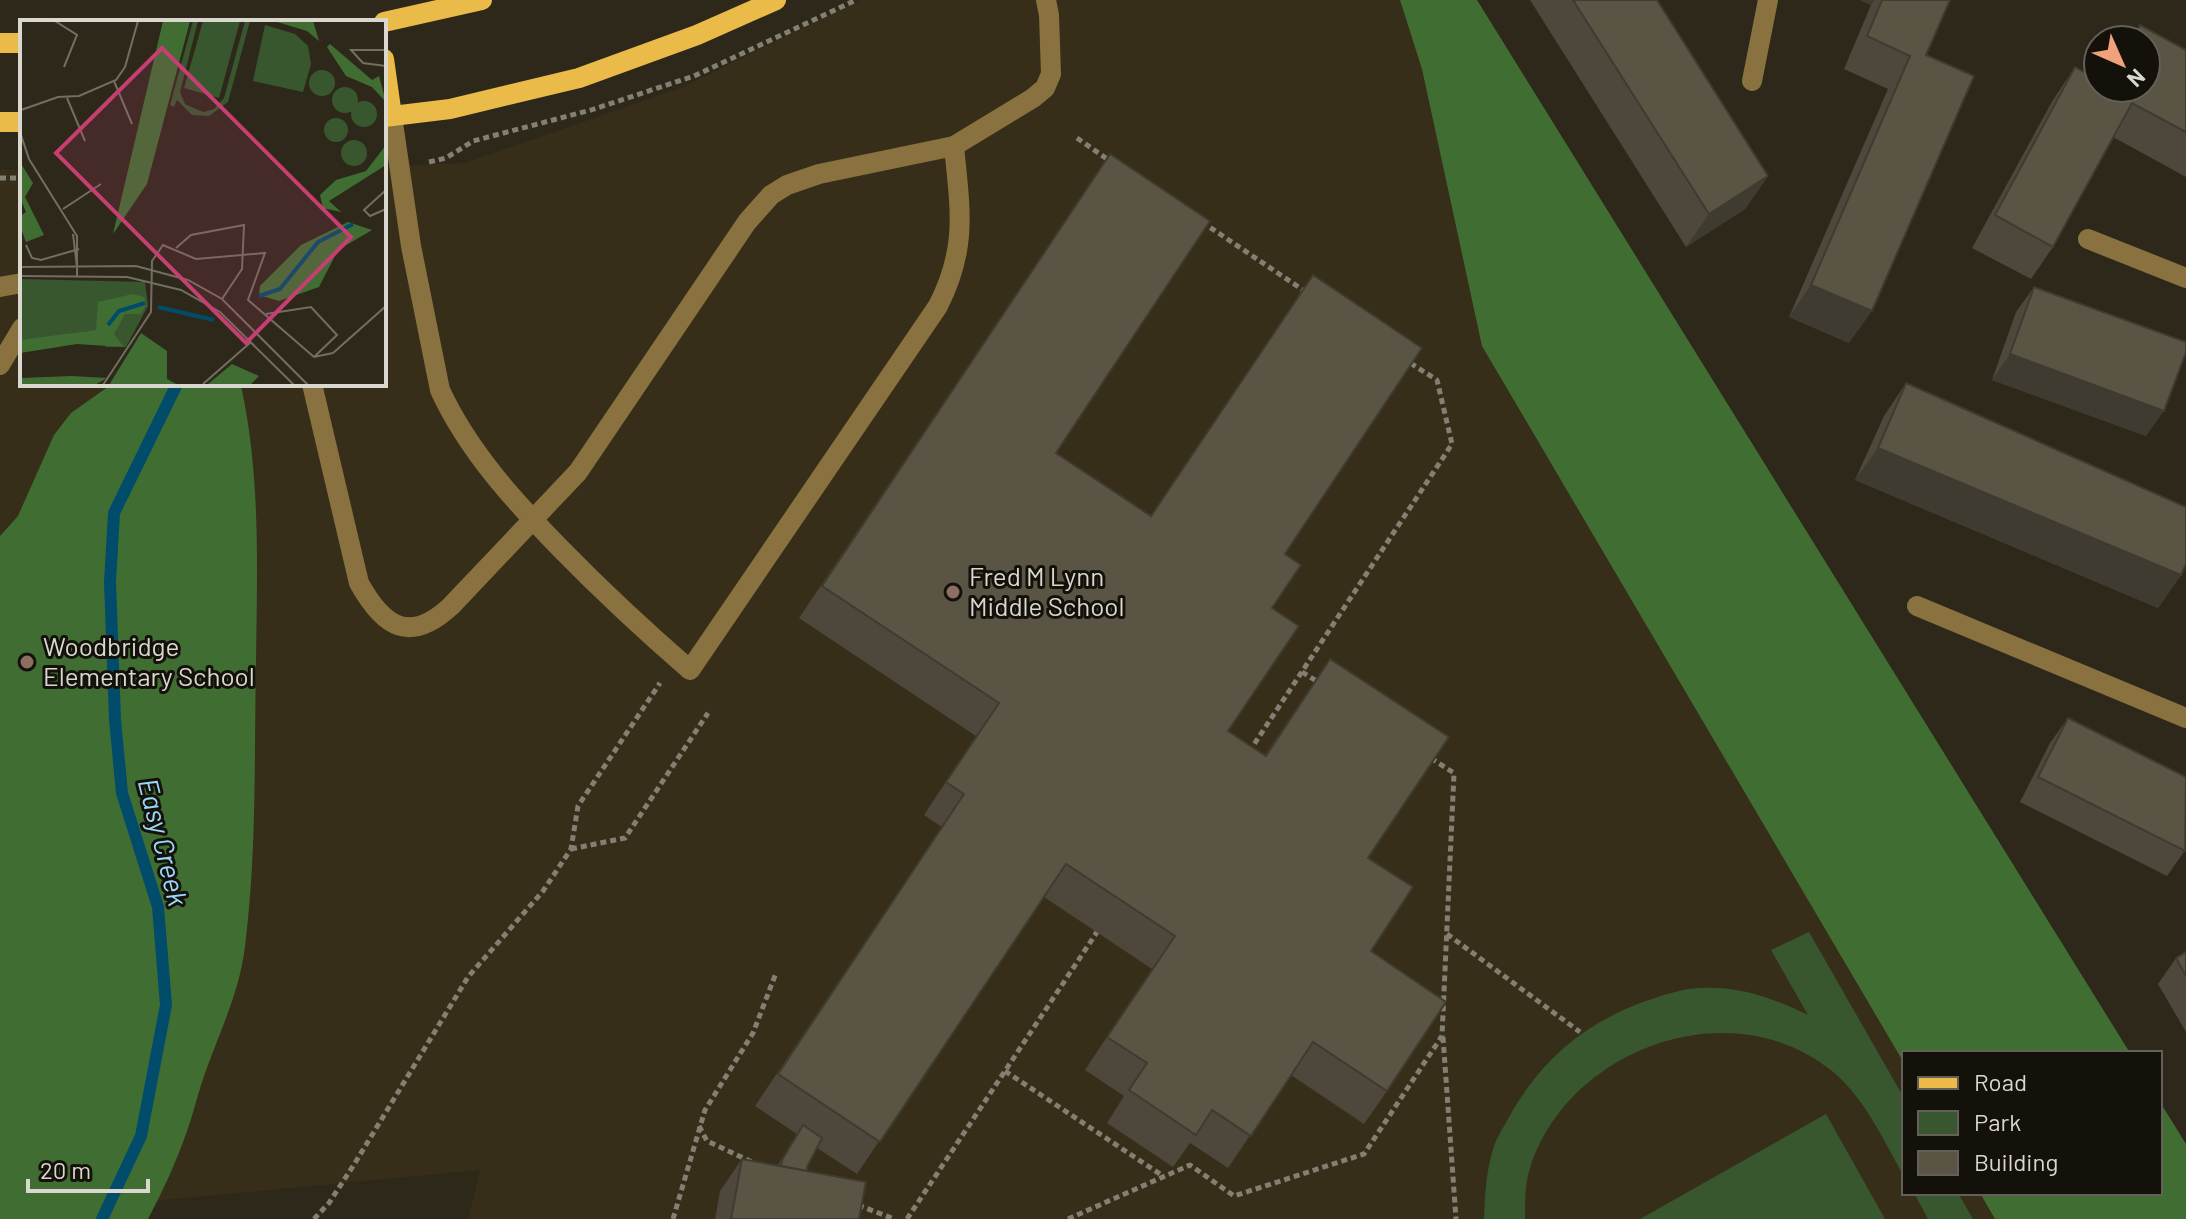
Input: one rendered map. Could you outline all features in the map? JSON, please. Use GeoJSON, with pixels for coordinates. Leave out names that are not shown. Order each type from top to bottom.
{"type":"FeatureCollection","features":[{"type":"Feature","properties":{"kind":"main road"},"geometry":{"type":"LineString","coordinates":[[386,22],[482,0]]}},
{"type":"Feature","properties":{"kind":"main road"},"geometry":{"type":"LineString","coordinates":[[386,88],[388,117],[450,109],[579,78],[697,35],[776,0]]}},
{"type":"Feature","properties":{"kind":"lane"},"geometry":{"type":"LineString","coordinates":[[312,386],[359,583],[368,600],[392,624],[407,629],[423,626],[436,619],[555,498],[592,452],[747,222],[771,195],[787,185],[819,174],[954,146],[1045,88],[1051,74],[1046,0]]}},
{"type":"Feature","properties":{"kind":"lane"},"geometry":{"type":"LineString","coordinates":[[1752,81],[1768,0]]}},
{"type":"Feature","properties":{"kind":"lane"},"geometry":{"type":"LineString","coordinates":[[388,117],[440,390],[449,409],[483,461],[533,520],[632,621],[690,670],[938,306],[950,282],[960,242],[954,146]]}},
{"type":"Feature","properties":{"kind":"lane"},"geometry":{"type":"LineString","coordinates":[[2088,239],[2186,278]]}},
{"type":"Feature","properties":{"kind":"lane"},"geometry":{"type":"LineString","coordinates":[[0,287],[20,283]]}},
{"type":"Feature","properties":{"kind":"lane"},"geometry":{"type":"LineString","coordinates":[[0,365],[20,331]]}},
{"type":"Feature","properties":{"kind":"lane"},"geometry":{"type":"LineString","coordinates":[[1917,606],[2186,718]]}},
{"type":"Feature","properties":{"kind":"path"},"geometry":{"type":"LineString","coordinates":[[1077,138],[1116,164]]}},
{"type":"Feature","properties":{"kind":"path"},"geometry":{"type":"LineString","coordinates":[[1193,216],[1308,294]]}},
{"type":"Feature","properties":{"kind":"path"},"geometry":{"type":"LineString","coordinates":[[1246,756],[1452,444],[1437,380],[1398,354]]}},
{"type":"Feature","properties":{"kind":"path"},"geometry":{"type":"LineString","coordinates":[[1302,672],[1327,689]]}},
{"type":"Feature","properties":{"kind":"path"},"geometry":{"type":"LineString","coordinates":[[314,1219],[329,1203],[355,1163],[468,977],[543,891],[571,849],[578,806],[661,682]]}},
{"type":"Feature","properties":{"kind":"path"},"geometry":{"type":"LineString","coordinates":[[571,849],[625,838],[708,713]]}},
{"type":"Feature","properties":{"kind":"path"},"geometry":{"type":"LineString","coordinates":[[1429,757],[1454,773],[1442,1036],[1456,1219]]}},
{"type":"Feature","properties":{"kind":"path"},"geometry":{"type":"LineString","coordinates":[[907,1219],[1097,932]]}},
{"type":"Feature","properties":{"kind":"path"},"geometry":{"type":"LineString","coordinates":[[1447,934],[1580,1032]]}},
{"type":"Feature","properties":{"kind":"path"},"geometry":{"type":"LineString","coordinates":[[673,1219],[705,1110],[753,1033],[776,973]]}},
{"type":"Feature","properties":{"kind":"path"},"geometry":{"type":"LineString","coordinates":[[1068,1219],[1190,1165],[1234,1196],[1364,1154],[1442,1036]]}},
{"type":"Feature","properties":{"kind":"path"},"geometry":{"type":"LineString","coordinates":[[1005,1071],[1163,1176]]}},
{"type":"Feature","properties":{"kind":"path"},"geometry":{"type":"LineString","coordinates":[[699,1126],[707,1141],[762,1167]]}},
{"type":"Feature","properties":{"kind":"path"},"geometry":{"type":"LineString","coordinates":[[854,1203],[894,1219]]}},
{"type":"Feature","properties":{"kind":"shaded area","name":"Fred M Lynn Middle School"},"geometry":{"type":"Polygon","coordinates":[[[860,0],[1477,0],[2129,1051],[1902,1051],[1902,1195],[2162,1195],[2162,1105],[2186,1144],[2186,1219],[468,1219],[480,1170],[0,1219],[0,169],[20,170],[20,386],[386,386],[386,166],[465,163],[683,87],[860,0]]]}},
{"type":"Feature","properties":{"kind":"green space"},"geometry":{"type":"Polygon","coordinates":[[[1400,0],[1477,0],[2129,1051],[1902,1051],[1902,1060],[1482,346],[1422,69],[1400,0]]]}},
{"type":"Feature","properties":{"kind":"green space"},"geometry":{"type":"Polygon","coordinates":[[[109,386],[241,386],[252,454],[257,559],[255,769],[245,946],[234,995],[187,1131],[148,1219],[0,1219],[0,536],[18,516],[54,435],[71,413],[109,386]]]}},
{"type":"Feature","properties":{"kind":"green space"},"geometry":{"type":"Polygon","coordinates":[[[1809,932],[1902,1095],[1902,1172],[1864,1107],[1832,1071],[1792,1047],[1748,1035],[1703,1034],[1659,1043],[1617,1062],[1581,1089],[1551,1124],[1531,1165],[1526,1184],[1525,1219],[1484,1219],[1488,1173],[1497,1139],[1536,1077],[1588,1029],[1631,1007],[1690,989],[1744,991],[1808,1015],[1771,950],[1809,932]]]}},
{"type":"Feature","properties":{"kind":"green space"},"geometry":{"type":"Polygon","coordinates":[[[2162,1105],[2186,1144],[2186,1219],[1995,1219],[1981,1195],[2162,1195],[2162,1105]]]}},
{"type":"Feature","properties":{"kind":"green space"},"geometry":{"type":"Polygon","coordinates":[[[1826,1114],[1885,1219],[1640,1219],[1826,1114]]]}},
{"type":"Feature","properties":{"kind":"green space"},"geometry":{"type":"Polygon","coordinates":[[[1915,1195],[1959,1195],[1973,1219],[1928,1219],[1915,1195]]]}},
{"type":"Feature","properties":{"kind":"building"},"geometry":{"type":"Polygon","coordinates":[[[1573,0],[1657,0],[1768,176],[1709,214],[1573,0]]]}},
{"type":"Feature","properties":{"kind":"building"},"geometry":{"type":"Polygon","coordinates":[[[1882,0],[1950,0],[1926,55],[1974,76],[1872,311],[1811,285],[1910,56],[1867,36],[1882,0]]]}},
{"type":"Feature","properties":{"kind":"building"},"geometry":{"type":"Polygon","coordinates":[[[2162,37],[2186,50],[2186,132],[2134,104],[2162,104],[2162,37]]]}},
{"type":"Feature","properties":{"kind":"building"},"geometry":{"type":"Polygon","coordinates":[[[2075,67],[2082,71],[2082,104],[2131,104],[2053,247],[1995,215],[2075,67]]]}},
{"type":"Feature","properties":{"kind":"building"},"geometry":{"type":"Polygon","coordinates":[[[1110,154],[1210,221],[1056,453],[1151,516],[1313,275],[1422,348],[1285,554],[1301,565],[1272,608],[1299,626],[1228,731],[1266,756],[1330,659],[1449,737],[1368,858],[1413,887],[1371,951],[1446,1002],[1387,1091],[1313,1042],[1251,1136],[1212,1110],[1196,1135],[1129,1090],[1147,1063],[1107,1037],[1175,936],[1066,864],[880,1142],[778,1074],[964,794],[946,782],[999,703],[822,586],[1110,154]]]}},
{"type":"Feature","properties":{"kind":"building"},"geometry":{"type":"Polygon","coordinates":[[[2034,287],[2186,342],[2186,352],[2164,411],[2010,354],[2034,287]]]}},
{"type":"Feature","properties":{"kind":"building"},"geometry":{"type":"Polygon","coordinates":[[[1906,383],[2186,507],[2186,564],[2181,575],[1878,448],[1906,383]]]}},
{"type":"Feature","properties":{"kind":"building"},"geometry":{"type":"Polygon","coordinates":[[[2068,718],[2186,777],[2185,851],[2038,777],[2068,718]]]}},
{"type":"Feature","properties":{"kind":"building"},"geometry":{"type":"Polygon","coordinates":[[[2186,952],[2186,976],[2176,958],[2186,952]]]}},
{"type":"Feature","properties":{"kind":"building"},"geometry":{"type":"Polygon","coordinates":[[[803,1125],[822,1138],[807,1171],[781,1166],[782,1160],[803,1125]]]}},
{"type":"Feature","properties":{"kind":"building"},"geometry":{"type":"Polygon","coordinates":[[[742,1159],[866,1182],[859,1219],[731,1219],[742,1159]]]}},
{"type":"Feature","properties":{"kind":"waterway","name":"Easy Creek"},"geometry":{"type":"LineString","coordinates":[[102,1219],[141,1136],[166,1005],[158,907],[122,793],[115,720],[110,582],[114,513],[176,386]]}},
{"type":"Feature","properties":{"kind":"place","name":"Fred M Lynn Middle School"},"geometry":{"type":"Point","coordinates":[953,592]}},
{"type":"Feature","properties":{"kind":"place","name":"Woodbridge Elementary School"},"geometry":{"type":"Point","coordinates":[27,662]}}]}
